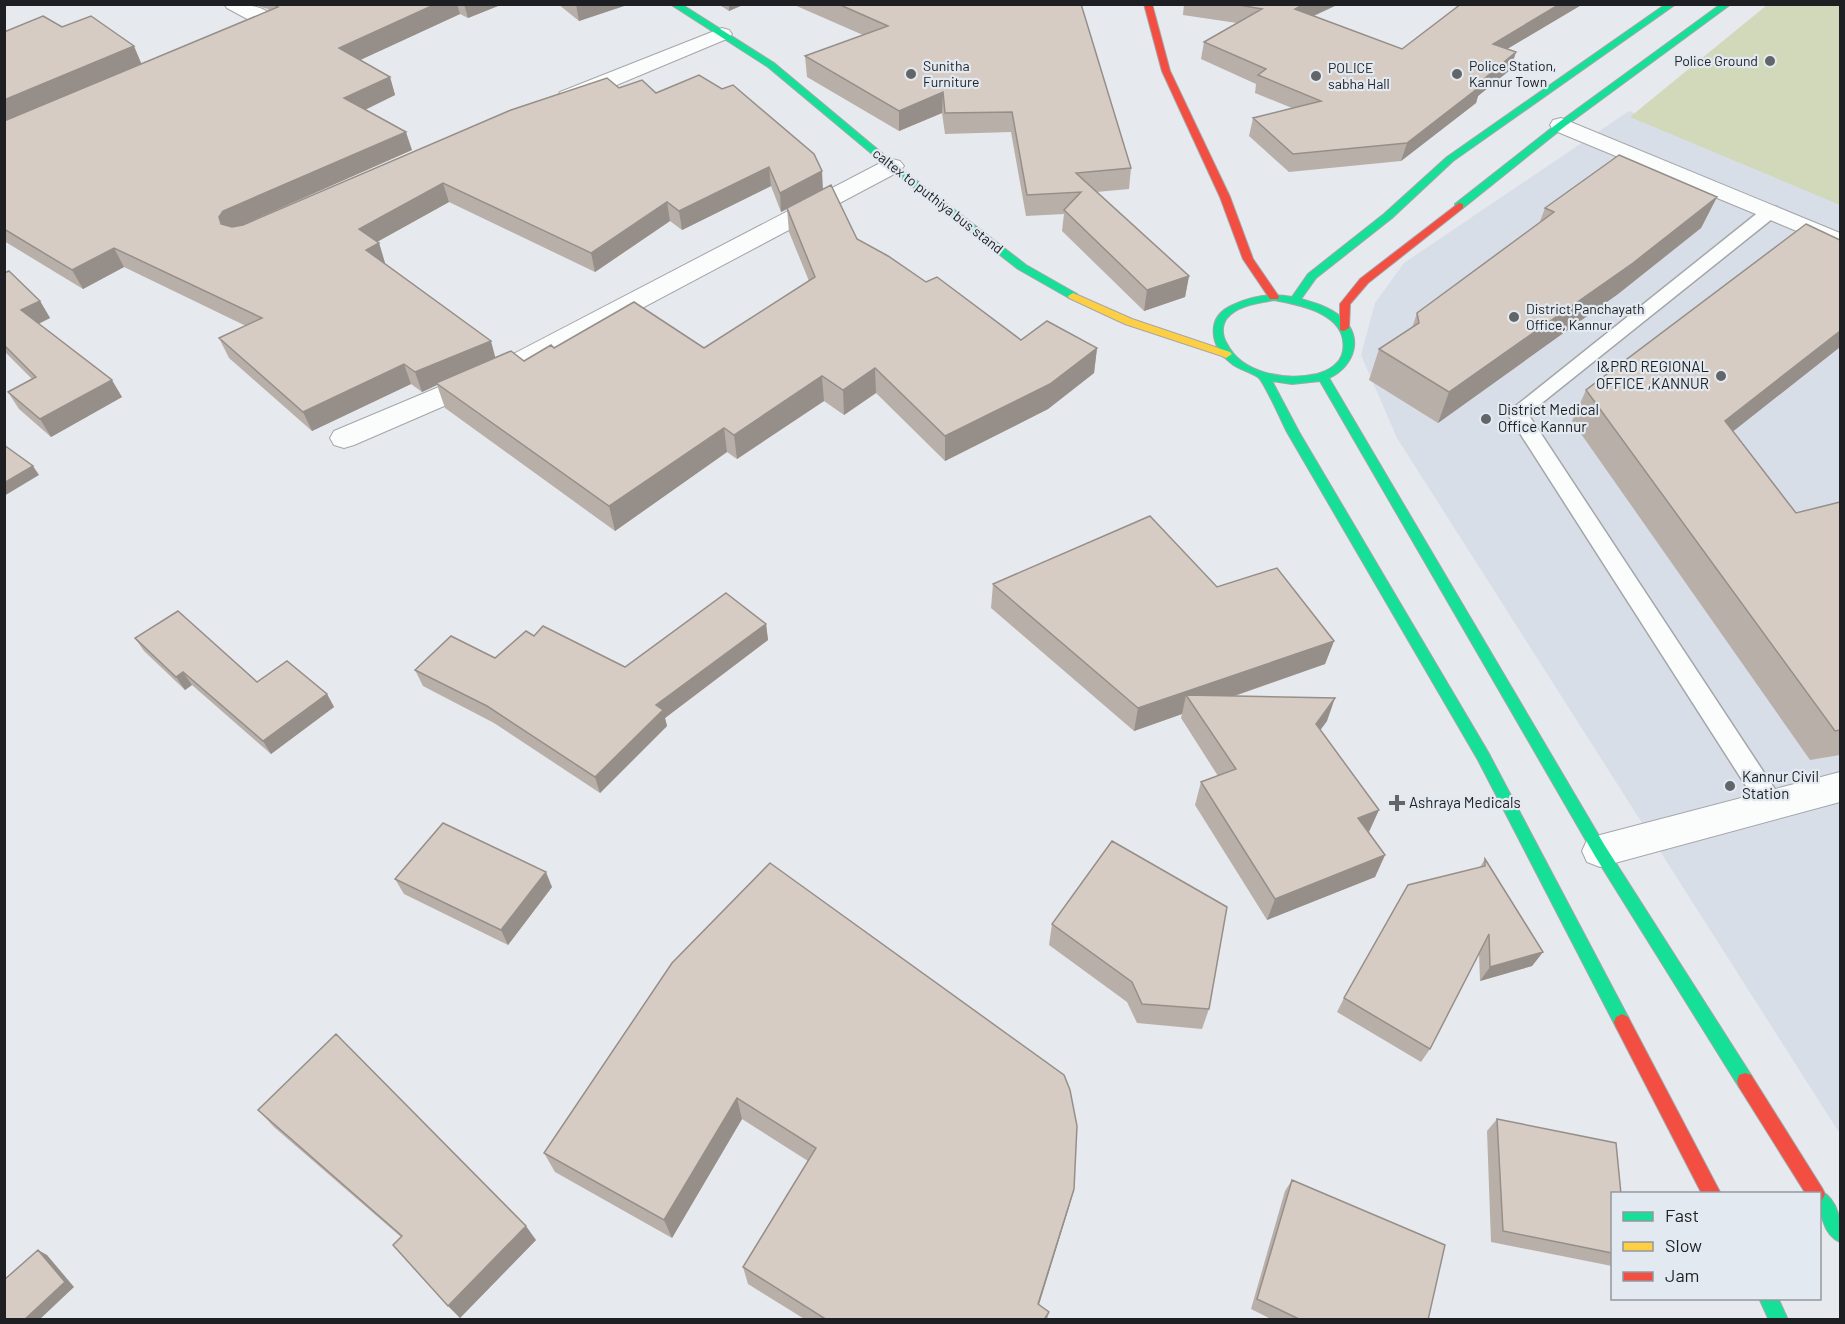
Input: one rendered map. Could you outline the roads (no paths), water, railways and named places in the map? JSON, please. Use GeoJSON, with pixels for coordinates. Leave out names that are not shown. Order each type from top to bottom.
{"type":"FeatureCollection","features":[{"type":"Feature","properties":{"kind":"main road","name":"caltex to puthiya bus stand"},"geometry":{"type":"LineString","coordinates":[[674,4],[771,65],[892,166],[1022,267],[1088,305],[1138,325],[1226,354]]}},
{"type":"Feature","properties":{"kind":"main road"},"geometry":{"type":"LineString","coordinates":[[1148,4],[1166,71],[1225,197],[1248,259],[1274,297]]}},
{"type":"Feature","properties":{"kind":"main road"},"geometry":{"type":"LineString","coordinates":[[1295,300],[1312,276],[1388,216],[1449,159],[1672,4]]}},
{"type":"Feature","properties":{"kind":"main road"},"geometry":{"type":"LineString","coordinates":[[1344,328],[1344,304],[1364,281],[1561,125],[1727,4]]}},
{"type":"Feature","properties":{"kind":"main road"},"geometry":{"type":"LineString","coordinates":[[1274,297],[1315,306],[1332,316],[1344,328],[1351,342],[1348,356],[1339,368],[1323,377],[1305,381],[1284,381],[1264,377],[1235,363],[1226,354],[1218,343],[1217,331],[1220,320],[1228,311],[1241,303],[1274,297]]}},
{"type":"Feature","properties":{"kind":"main road"},"geometry":{"type":"LineString","coordinates":[[1264,377],[1293,432],[1483,756],[1711,1192]]}},
{"type":"Feature","properties":{"kind":"main road"},"geometry":{"type":"LineString","coordinates":[[1323,377],[1600,851],[1815,1192]]}},
{"type":"Feature","properties":{"kind":"main road"},"geometry":{"type":"LineString","coordinates":[[1821,1202],[1840,1233]]}},
{"type":"Feature","properties":{"kind":"main road"},"geometry":{"type":"LineString","coordinates":[[1769,1300],[1779,1320]]}},
{"type":"Feature","properties":{"kind":"street"},"geometry":{"type":"LineString","coordinates":[[212,45],[267,21],[234,4]]}},
{"type":"Feature","properties":{"kind":"street"},"geometry":{"type":"LineString","coordinates":[[549,105],[722,34]]}},
{"type":"Feature","properties":{"kind":"street"},"geometry":{"type":"LineString","coordinates":[[1561,125],[1771,211],[1840,242]]}},
{"type":"Feature","properties":{"kind":"street"},"geometry":{"type":"LineString","coordinates":[[344,438],[506,369],[892,166]]}},
{"type":"Feature","properties":{"kind":"street"},"geometry":{"type":"LineString","coordinates":[[1600,851],[1840,787]]}},
{"type":"Feature","properties":{"kind":"lane"},"geometry":{"type":"LineString","coordinates":[[1771,211],[1517,413],[1771,804]]}},
{"type":"Feature","properties":{"kind":"place","name":"Police Ground"},"geometry":{"type":"Point","coordinates":[1770,61]}},
{"type":"Feature","properties":{"kind":"place","name":"Sunitha Furniture"},"geometry":{"type":"Point","coordinates":[911,74]}},
{"type":"Feature","properties":{"kind":"place","name":"Police Station, Kannur Town"},"geometry":{"type":"Point","coordinates":[1457,74]}},
{"type":"Feature","properties":{"kind":"place","name":"POLICE sabha Hall"},"geometry":{"type":"Point","coordinates":[1316,76]}},
{"type":"Feature","properties":{"kind":"place","name":"District Panchayath Office, Kannur"},"geometry":{"type":"Point","coordinates":[1514,317]}},
{"type":"Feature","properties":{"kind":"place","name":"I&PRD REGIONAL OFFICE ,KANNUR"},"geometry":{"type":"Point","coordinates":[1721,376]}},
{"type":"Feature","properties":{"kind":"place","name":"District Medical Office Kannur"},"geometry":{"type":"Point","coordinates":[1486,419]}},
{"type":"Feature","properties":{"kind":"place","name":"Kannur Civil Station"},"geometry":{"type":"Point","coordinates":[1730,786]}},
{"type":"Feature","properties":{"kind":"place","name":"Ashraya Medicals"},"geometry":{"type":"Point","coordinates":[1397,803]}}]}
